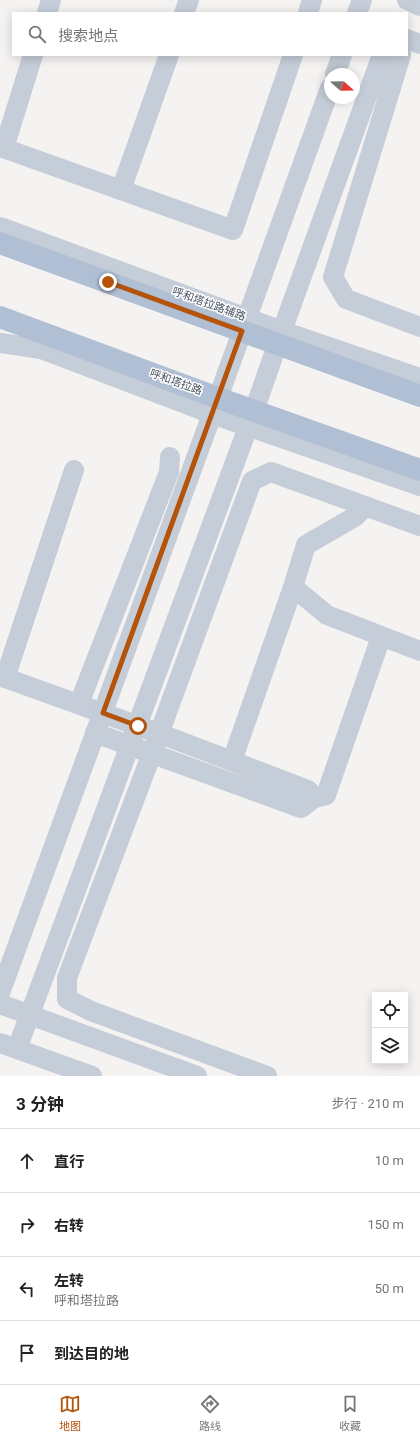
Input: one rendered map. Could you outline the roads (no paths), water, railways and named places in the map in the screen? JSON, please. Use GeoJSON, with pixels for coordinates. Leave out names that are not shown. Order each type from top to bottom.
{"type":"FeatureCollection","features":[{"type":"Feature","properties":{"kind":"main road"},"geometry":{"type":"LineString","coordinates":[[0,243],[245,324],[420,396]]}},
{"type":"Feature","properties":{"kind":"main road","name":"呼和塔拉路"},"geometry":{"type":"LineString","coordinates":[[0,317],[215,406],[420,470]]}},
{"type":"Feature","properties":{"kind":"street"},"geometry":{"type":"LineString","coordinates":[[47,12],[51,0]]}},
{"type":"Feature","properties":{"kind":"street"},"geometry":{"type":"LineString","coordinates":[[184,12],[189,0]]}},
{"type":"Feature","properties":{"kind":"street"},"geometry":{"type":"LineString","coordinates":[[308,12],[312,0]]}},
{"type":"Feature","properties":{"kind":"street"},"geometry":{"type":"LineString","coordinates":[[357,12],[362,0]]}},
{"type":"Feature","properties":{"kind":"street"},"geometry":{"type":"LineString","coordinates":[[397,12],[402,0]]}},
{"type":"Feature","properties":{"kind":"street"},"geometry":{"type":"LineString","coordinates":[[407,0],[420,6]]}},
{"type":"Feature","properties":{"kind":"street"},"geometry":{"type":"LineString","coordinates":[[408,39],[420,44]]}},
{"type":"Feature","properties":{"kind":"street"},"geometry":{"type":"LineString","coordinates":[[33,56],[2,147],[233,230],[293,56]]}},
{"type":"Feature","properties":{"kind":"street"},"geometry":{"type":"LineString","coordinates":[[121,190],[169,56]]}},
{"type":"Feature","properties":{"kind":"street"},"geometry":{"type":"LineString","coordinates":[[337,68],[342,56]]}},
{"type":"Feature","properties":{"kind":"street"},"geometry":{"type":"LineString","coordinates":[[92,1076],[8,1046],[30,1015],[252,418],[382,56]]}},
{"type":"Feature","properties":{"kind":"street"},"geometry":{"type":"LineString","coordinates":[[400,56],[333,277],[346,299],[420,327]]}},
{"type":"Feature","properties":{"kind":"street"},"geometry":{"type":"LineString","coordinates":[[0,993],[324,104]]}},
{"type":"Feature","properties":{"kind":"street","name":"呼和塔拉路辅路"},"geometry":{"type":"LineString","coordinates":[[0,227],[245,324]]}},
{"type":"Feature","properties":{"kind":"street"},"geometry":{"type":"LineString","coordinates":[[280,338],[420,378]]}},
{"type":"Feature","properties":{"kind":"street"},"geometry":{"type":"LineString","coordinates":[[0,343],[41,349],[215,406]]}},
{"type":"Feature","properties":{"kind":"street"},"geometry":{"type":"LineString","coordinates":[[252,418],[420,486]]}},
{"type":"Feature","properties":{"kind":"street"},"geometry":{"type":"LineString","coordinates":[[79,704],[169,472],[170,456]]}},
{"type":"Feature","properties":{"kind":"street"},"geometry":{"type":"LineString","coordinates":[[74,470],[3,677],[158,733],[308,790],[314,798]]}},
{"type":"Feature","properties":{"kind":"street"},"geometry":{"type":"LineString","coordinates":[[266,1076],[91,1011],[67,999],[67,978],[252,481],[270,472],[420,526]]}},
{"type":"Feature","properties":{"kind":"street"},"geometry":{"type":"LineString","coordinates":[[232,761],[293,587],[306,544],[356,516],[365,506]]}},
{"type":"Feature","properties":{"kind":"street"},"geometry":{"type":"LineString","coordinates":[[293,587],[327,615],[420,651]]}},
{"type":"Feature","properties":{"kind":"street"},"geometry":{"type":"LineString","coordinates":[[95,733],[301,808],[314,798],[326,795],[381,636]]}},
{"type":"Feature","properties":{"kind":"street"},"geometry":{"type":"LineString","coordinates":[[0,1004],[197,1076]]}}]}
